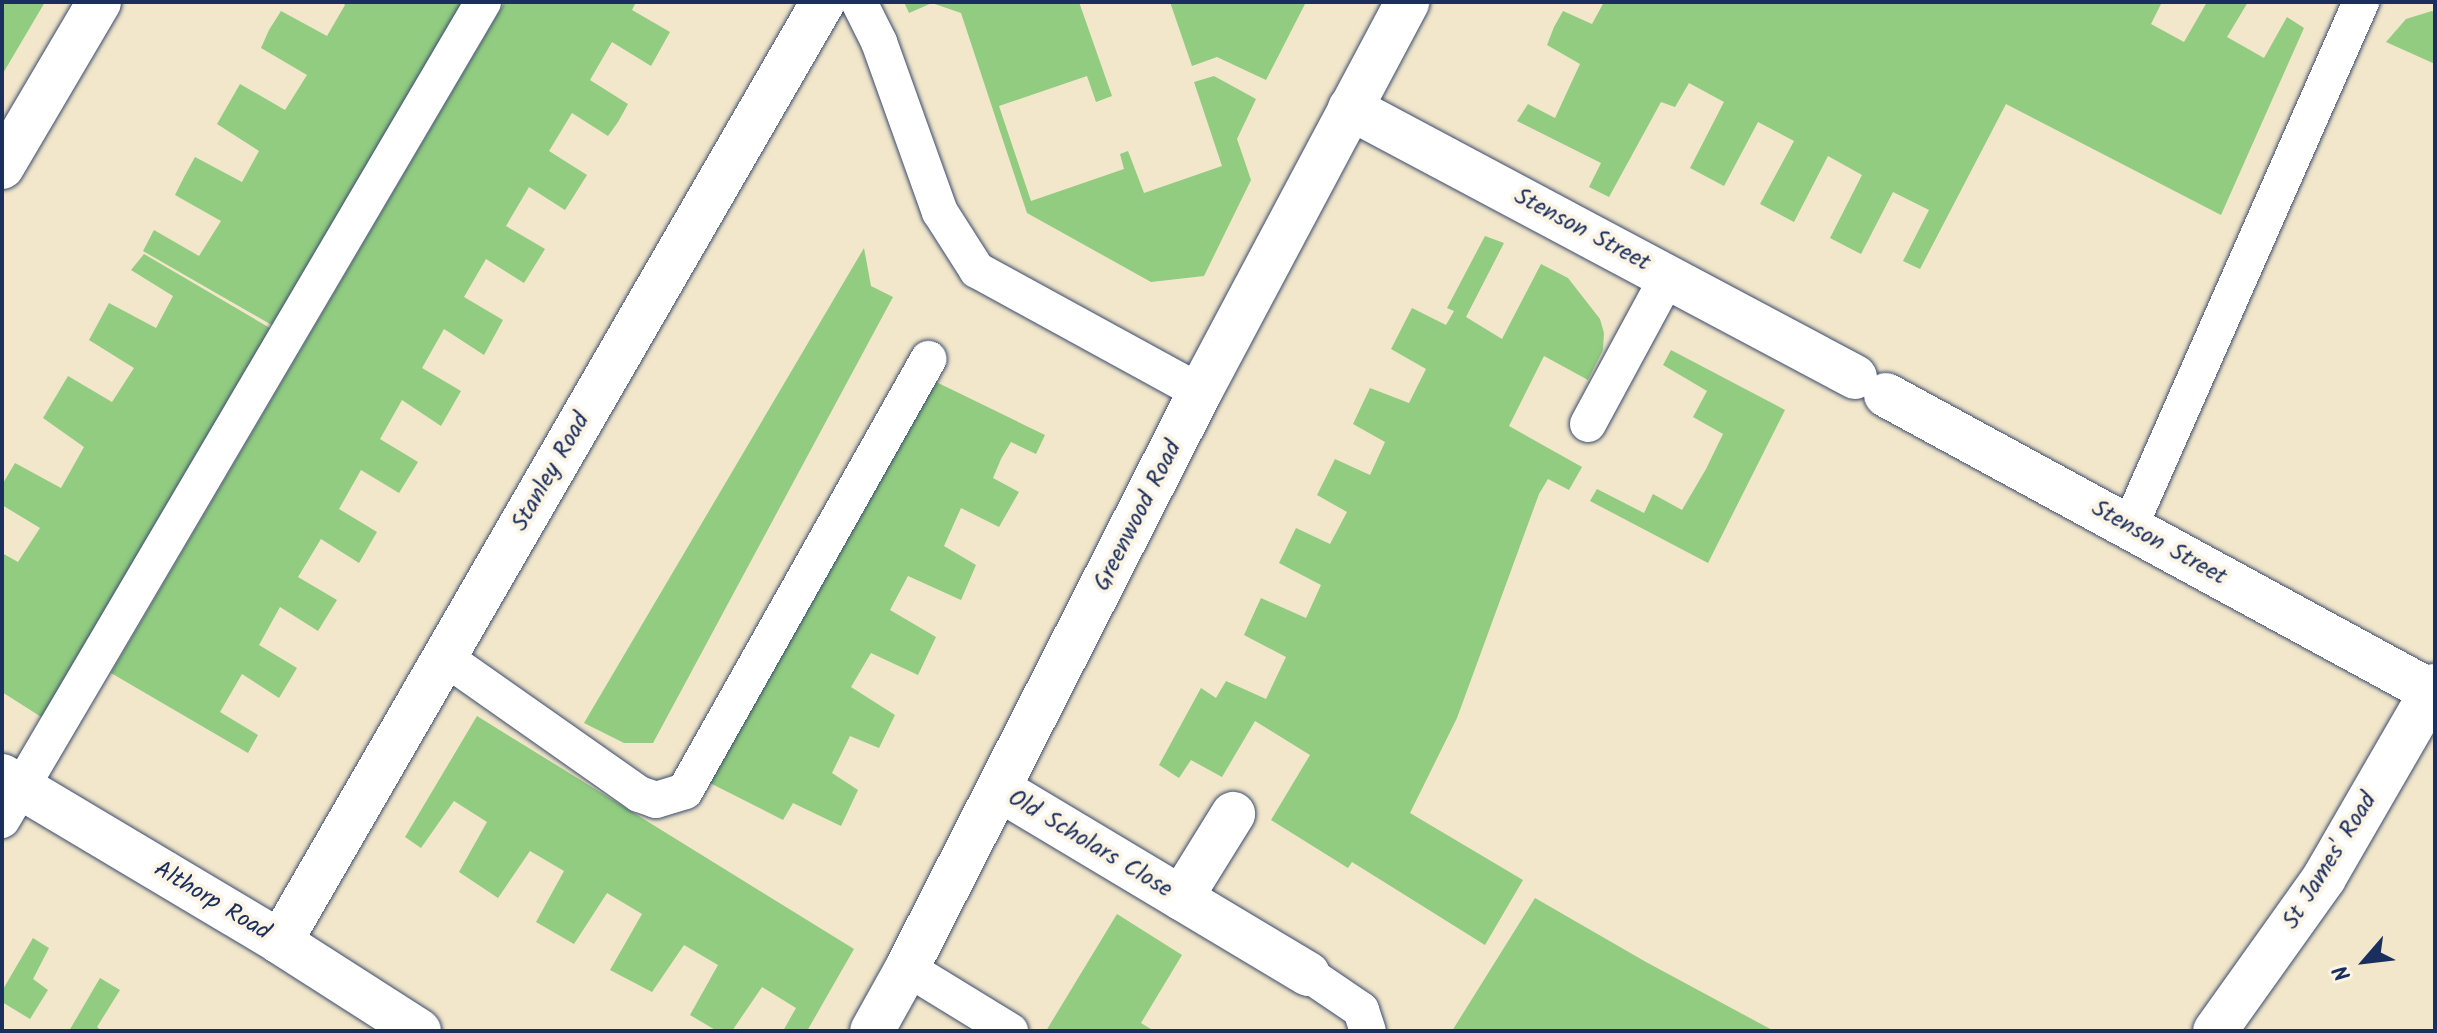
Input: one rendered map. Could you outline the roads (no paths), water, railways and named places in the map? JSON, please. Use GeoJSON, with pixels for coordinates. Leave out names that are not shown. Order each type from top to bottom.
{"type":"FeatureCollection","features":[{"type":"Feature","properties":{"kind":"street"},"geometry":{"type":"LineString","coordinates":[[2,167],[99,2]]}},
{"type":"Feature","properties":{"kind":"street","name":"Stanley Road"},"geometry":{"type":"LineString","coordinates":[[280,942],[823,2]]}},
{"type":"Feature","properties":{"kind":"street","name":"Greenwood Road"},"geometry":{"type":"LineString","coordinates":[[872,1031],[999,789],[1200,392],[1407,2]]}},
{"type":"Feature","properties":{"kind":"street","name":"Stenson Street"},"geometry":{"type":"LineString","coordinates":[[1350,108],[2433,689]]}},
{"type":"Feature","properties":{"kind":"street","name":"St James' Road"},"geometry":{"type":"LineString","coordinates":[[2215,1031],[2324,878],[2433,689]]}},
{"type":"Feature","properties":{"kind":"street","name":"Old Scholars Close"},"geometry":{"type":"LineString","coordinates":[[999,789],[1308,974]]}},
{"type":"Feature","properties":{"kind":"street","name":"Althorp Road"},"geometry":{"type":"LineString","coordinates":[[9,795],[280,942],[419,1031]]}},
{"type":"Feature","properties":{"kind":"street","name":"Old Scholars Close"},"geometry":{"type":"LineString","coordinates":[[1181,898],[1233,814]]}},
{"type":"Feature","properties":{"kind":"lane"},"geometry":{"type":"LineString","coordinates":[[9,795],[483,2]]}},
{"type":"Feature","properties":{"kind":"lane"},"geometry":{"type":"LineString","coordinates":[[859,2],[879,42],[940,212],[977,270],[1200,392]]}},
{"type":"Feature","properties":{"kind":"lane"},"geometry":{"type":"LineString","coordinates":[[2130,526],[2361,2]]}},
{"type":"Feature","properties":{"kind":"lane"},"geometry":{"type":"LineString","coordinates":[[1588,424],[1668,276]]}},
{"type":"Feature","properties":{"kind":"lane"},"geometry":{"type":"LineString","coordinates":[[444,657],[639,794],[656,800],[685,791],[928,359]]}},
{"type":"Feature","properties":{"kind":"lane"},"geometry":{"type":"LineString","coordinates":[[907,968],[1010,1031]]}},
{"type":"Feature","properties":{"kind":"lane"},"geometry":{"type":"LineString","coordinates":[[1308,974],[1361,1010],[1368,1031]]}}]}
